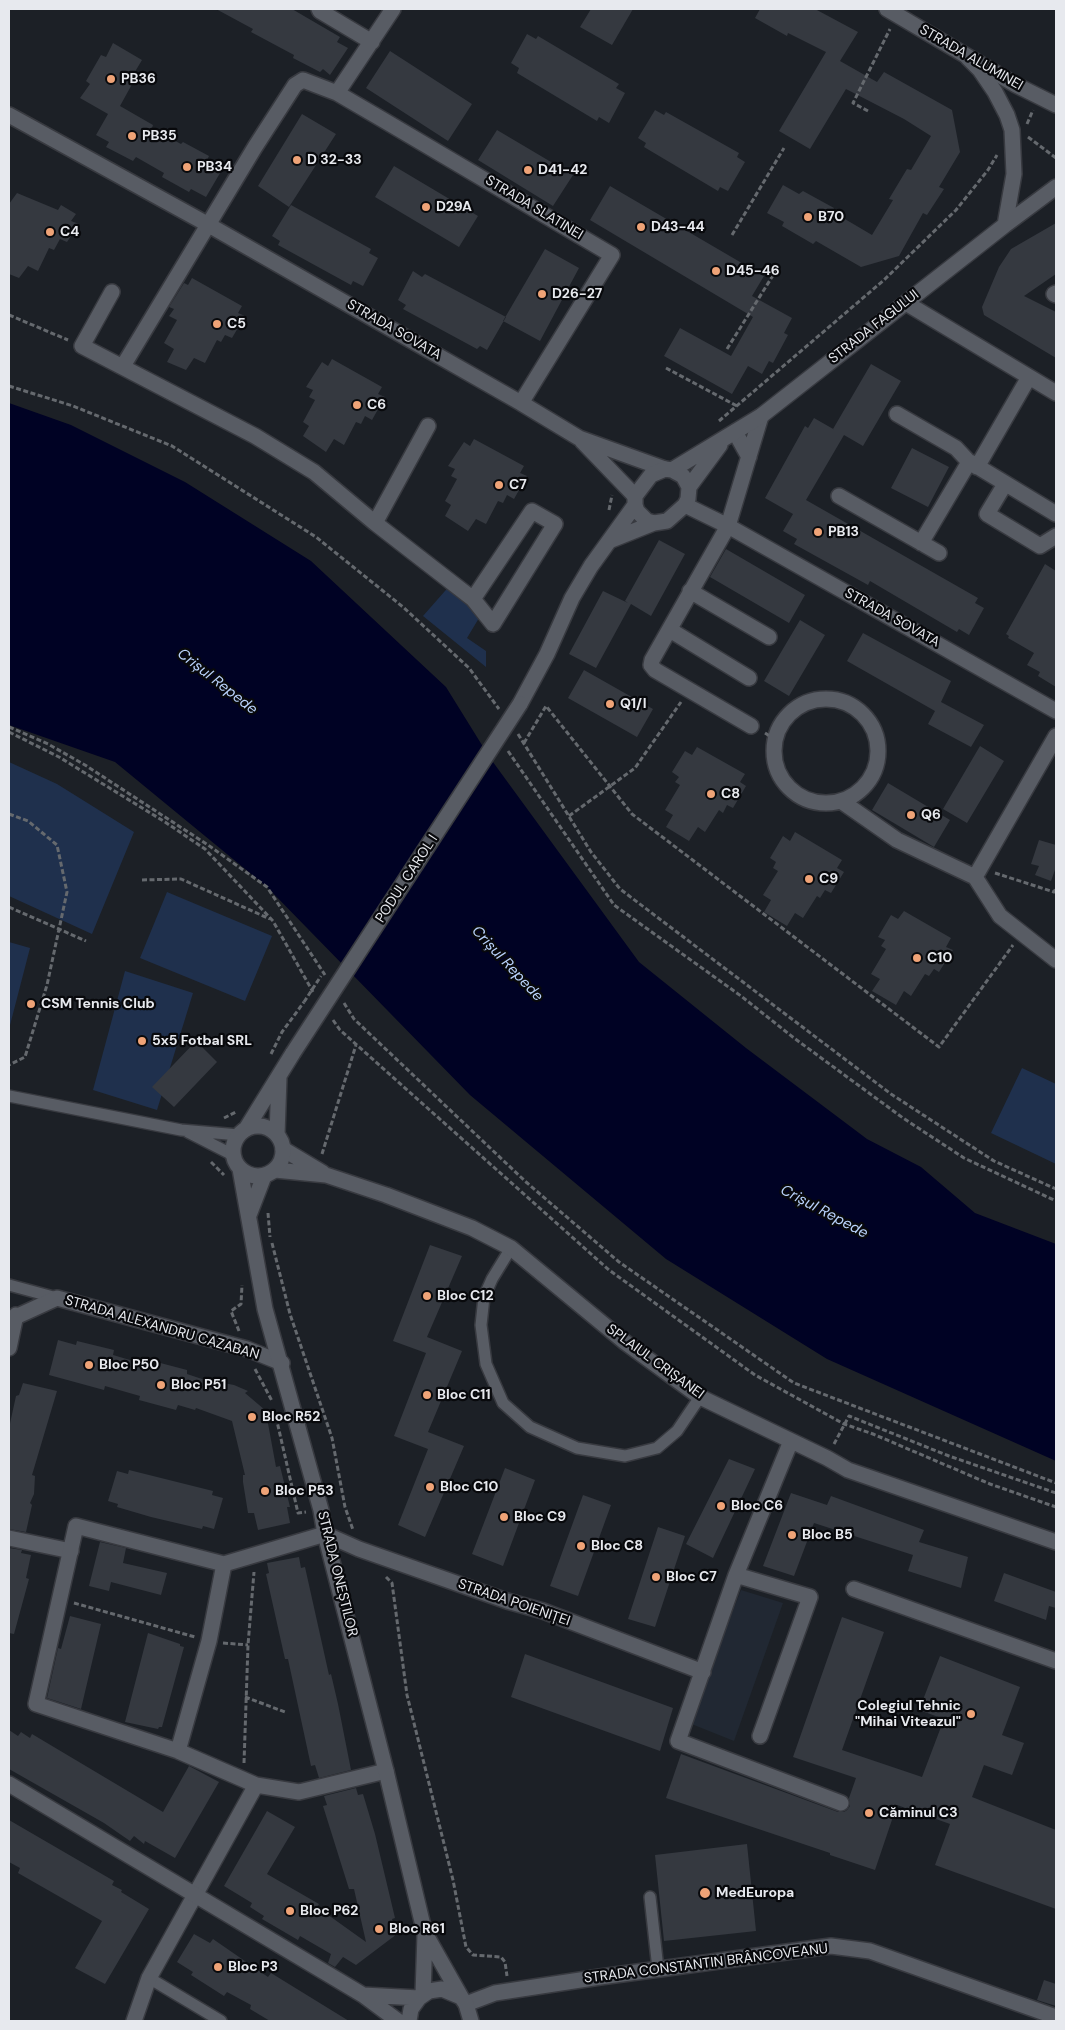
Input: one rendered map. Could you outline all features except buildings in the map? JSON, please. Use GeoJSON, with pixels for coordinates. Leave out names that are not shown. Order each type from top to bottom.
{"type":"FeatureCollection","features":[{"type":"Feature","properties":{"kind":"street"},"geometry":{"type":"LineString","coordinates":[[320,9],[320,11],[372,42]]}},
{"type":"Feature","properties":{"kind":"street"},"geometry":{"type":"LineString","coordinates":[[337,94],[394,9]]}},
{"type":"Feature","properties":{"kind":"street","name":"STRADA ALUMINEI"},"geometry":{"type":"LineString","coordinates":[[897,11],[968,58],[1056,105]]}},
{"type":"Feature","properties":{"kind":"street"},"geometry":{"type":"LineString","coordinates":[[968,58],[980,70],[995,92],[1007,115],[1012,130],[1014,174],[1005,225]]}},
{"type":"Feature","properties":{"kind":"street","name":"STRADA SLATINEI"},"geometry":{"type":"LineString","coordinates":[[207,224],[295,85],[303,80],[337,94],[453,160],[612,255],[521,403]]}},
{"type":"Feature","properties":{"kind":"street","name":"STRADA SOVATA"},"geometry":{"type":"LineString","coordinates":[[9,115],[207,224],[579,438],[669,469]]}},
{"type":"Feature","properties":{"kind":"street","name":"STRADA FAGULUI"},"geometry":{"type":"LineString","coordinates":[[610,541],[651,475],[669,469],[761,416],[1020,213],[1056,187]]}},
{"type":"Feature","properties":{"kind":"street","name":"STRADA FAGULUI"},"geometry":{"type":"LineString","coordinates":[[1020,213],[1056,194]]}},
{"type":"Feature","properties":{"kind":"street"},"geometry":{"type":"LineString","coordinates":[[123,366],[207,224]]}},
{"type":"Feature","properties":{"kind":"street"},"geometry":{"type":"LineString","coordinates":[[112,292],[82,346],[255,436],[306,467],[473,599],[493,624],[555,524],[532,511],[473,599]]}},
{"type":"Feature","properties":{"kind":"street"},"geometry":{"type":"LineString","coordinates":[[906,303],[1056,393]]}},
{"type":"Feature","properties":{"kind":"street"},"geometry":{"type":"LineString","coordinates":[[921,543],[1029,377]]}},
{"type":"Feature","properties":{"kind":"street"},"geometry":{"type":"LineString","coordinates":[[897,414],[956,448],[973,464],[1056,514]]}},
{"type":"Feature","properties":{"kind":"street"},"geometry":{"type":"LineString","coordinates":[[751,726],[655,670],[652,666],[652,660],[728,526],[761,416]]}},
{"type":"Feature","properties":{"kind":"street"},"geometry":{"type":"LineString","coordinates":[[375,523],[428,426]]}},
{"type":"Feature","properties":{"kind":"street"},"geometry":{"type":"LineString","coordinates":[[731,435],[748,457]]}},
{"type":"Feature","properties":{"kind":"street","name":"STRADA FAGULUI"},"geometry":{"type":"LineString","coordinates":[[685,505],[688,499],[689,487],[731,435]]}},
{"type":"Feature","properties":{"kind":"street","name":"STRADA SOVATA"},"geometry":{"type":"LineString","coordinates":[[579,438],[635,501]]}},
{"type":"Feature","properties":{"kind":"street"},"geometry":{"type":"LineString","coordinates":[[669,469],[683,476],[689,487]]}},
{"type":"Feature","properties":{"kind":"street"},"geometry":{"type":"LineString","coordinates":[[1005,484],[987,514],[1040,546],[1056,536]]}},
{"type":"Feature","properties":{"kind":"street"},"geometry":{"type":"LineString","coordinates":[[839,496],[939,553]]}},
{"type":"Feature","properties":{"kind":"street"},"geometry":{"type":"LineString","coordinates":[[635,501],[641,517],[654,523]]}},
{"type":"Feature","properties":{"kind":"street"},"geometry":{"type":"LineString","coordinates":[[610,541],[654,523],[667,521],[685,505]]}},
{"type":"Feature","properties":{"kind":"street","name":"STRADA SOVATA"},"geometry":{"type":"LineString","coordinates":[[685,505],[728,526],[1056,711]]}},
{"type":"Feature","properties":{"kind":"street","name":"PODUL CAROL I"},"geometry":{"type":"LineString","coordinates":[[243,1132],[520,704],[547,654],[572,598],[590,566],[610,541]]}},
{"type":"Feature","properties":{"kind":"street"},"geometry":{"type":"LineString","coordinates":[[690,591],[769,637]]}},
{"type":"Feature","properties":{"kind":"street"},"geometry":{"type":"LineString","coordinates":[[670,630],[749,678]]}},
{"type":"Feature","properties":{"kind":"street"},"geometry":{"type":"LineString","coordinates":[[840,801],[856,793],[868,781],[876,765],[878,748],[874,731],[865,716],[852,706],[836,699],[818,699],[802,704],[788,715],[779,728],[774,745],[775,762],[781,778],[792,790],[807,799],[823,803],[840,801],[897,840],[977,872],[1000,916],[1056,960]]}},
{"type":"Feature","properties":{"kind":"street"},"geometry":{"type":"LineString","coordinates":[[977,872],[1056,736]]}},
{"type":"Feature","properties":{"kind":"street"},"geometry":{"type":"LineString","coordinates":[[277,1135],[264,1127],[255,1126],[243,1132],[233,1146],[233,1155],[240,1169],[247,1174],[269,1173],[282,1158],[283,1149],[277,1135],[279,1075]]}},
{"type":"Feature","properties":{"kind":"street","name":"SPLAIUL CRIȘANEI"},"geometry":{"type":"LineString","coordinates":[[283,1149],[321,1169],[472,1228],[510,1248],[626,1343],[700,1397],[848,1470],[1056,1542]]}},
{"type":"Feature","properties":{"kind":"street","name":"STRADA ONEȘTILOR"},"geometry":{"type":"LineString","coordinates":[[240,1169],[249,1215],[256,1268],[265,1309],[282,1363],[321,1510],[325,1534],[386,1771],[425,1934],[464,2001],[471,2021]]}},
{"type":"Feature","properties":{"kind":"street","name":"SPLAIUL CRIȘANEI"},"geometry":{"type":"LineString","coordinates":[[269,1173],[321,1169]]}},
{"type":"Feature","properties":{"kind":"street","name":"STRADA ONEȘTILOR"},"geometry":{"type":"LineString","coordinates":[[249,1215],[269,1173]]}},
{"type":"Feature","properties":{"kind":"street","name":"STRADA ALEXANDRU CAZABAN"},"geometry":{"type":"LineString","coordinates":[[9,1348],[12,1318],[57,1298],[247,1350],[282,1363]]}},
{"type":"Feature","properties":{"kind":"street"},"geometry":{"type":"LineString","coordinates":[[791,1441],[736,1575],[678,1741],[840,1803]]}},
{"type":"Feature","properties":{"kind":"street"},"geometry":{"type":"LineString","coordinates":[[325,1534],[224,1564],[76,1526],[36,1704],[178,1751],[256,1785],[299,1792],[386,1771]]}},
{"type":"Feature","properties":{"kind":"street","name":"STRADA POIENIȚEI"},"geometry":{"type":"LineString","coordinates":[[325,1534],[359,1549],[507,1601],[543,1611],[703,1672]]}},
{"type":"Feature","properties":{"kind":"street"},"geometry":{"type":"LineString","coordinates":[[9,1538],[71,1551]]}},
{"type":"Feature","properties":{"kind":"street"},"geometry":{"type":"LineString","coordinates":[[178,1751],[209,1641],[224,1564]]}},
{"type":"Feature","properties":{"kind":"street"},"geometry":{"type":"LineString","coordinates":[[736,1575],[810,1597],[760,1736]]}},
{"type":"Feature","properties":{"kind":"street"},"geometry":{"type":"LineString","coordinates":[[854,1589],[1056,1661]]}},
{"type":"Feature","properties":{"kind":"street"},"geometry":{"type":"LineString","coordinates":[[9,1784],[363,1994],[398,2021]]}},
{"type":"Feature","properties":{"kind":"street"},"geometry":{"type":"LineString","coordinates":[[134,2021],[149,1978],[256,1785]]}},
{"type":"Feature","properties":{"kind":"street","name":"STRADA ONEȘTILOR"},"geometry":{"type":"LineString","coordinates":[[409,2021],[411,2009],[421,1996],[425,1934]]}},
{"type":"Feature","properties":{"kind":"street","name":"STRADA CONSTANTIN BRÂNCOVEANU"},"geometry":{"type":"LineString","coordinates":[[464,2001],[508,1992],[658,1969],[823,1947],[870,1950],[1056,2018]]}},
{"type":"Feature","properties":{"kind":"street"},"geometry":{"type":"LineString","coordinates":[[363,1994],[421,1996],[429,1991],[442,1990],[464,2001]]}},
{"type":"Feature","properties":{"kind":"lane"},"geometry":{"type":"LineString","coordinates":[[9,1096],[181,1130],[243,1132]]}},
{"type":"Feature","properties":{"kind":"lane"},"geometry":{"type":"LineString","coordinates":[[181,1130],[233,1155]]}},
{"type":"Feature","properties":{"kind":"lane"},"geometry":{"type":"LineString","coordinates":[[510,1248],[492,1279],[484,1298],[481,1325],[486,1364],[503,1403],[530,1426],[577,1448],[625,1456],[657,1448],[677,1431],[700,1397]]}},
{"type":"Feature","properties":{"kind":"lane"},"geometry":{"type":"LineString","coordinates":[[9,1285],[57,1298]]}},
{"type":"Feature","properties":{"kind":"lane"},"geometry":{"type":"LineString","coordinates":[[650,1897],[658,1969]]}},
{"type":"Feature","properties":{"kind":"lane"},"geometry":{"type":"LineString","coordinates":[[149,1978],[221,2021]]}},
{"type":"Feature","properties":{"kind":"path"},"geometry":{"type":"LineString","coordinates":[[868,111],[853,103],[897,11]]}},
{"type":"Feature","properties":{"kind":"path"},"geometry":{"type":"LineString","coordinates":[[1039,97],[1023,133],[1056,158]]}},
{"type":"Feature","properties":{"kind":"path"},"geometry":{"type":"LineString","coordinates":[[732,235],[784,148]]}},
{"type":"Feature","properties":{"kind":"path"},"geometry":{"type":"LineString","coordinates":[[717,422],[884,280],[956,210],[988,170],[998,154]]}},
{"type":"Feature","properties":{"kind":"path"},"geometry":{"type":"LineString","coordinates":[[727,349],[777,269]]}},
{"type":"Feature","properties":{"kind":"path"},"geometry":{"type":"LineString","coordinates":[[9,314],[82,346]]}},
{"type":"Feature","properties":{"kind":"path"},"geometry":{"type":"LineString","coordinates":[[666,368],[737,406]]}},
{"type":"Feature","properties":{"kind":"path"},"geometry":{"type":"LineString","coordinates":[[9,386],[73,406],[172,446],[316,537],[403,607],[469,668],[504,715]]}},
{"type":"Feature","properties":{"kind":"path"},"geometry":{"type":"LineString","coordinates":[[608,515],[613,491]]}},
{"type":"Feature","properties":{"kind":"path"},"geometry":{"type":"LineString","coordinates":[[569,816],[635,768],[689,690]]}},
{"type":"Feature","properties":{"kind":"path"},"geometry":{"type":"LineString","coordinates":[[524,743],[546,706],[632,814],[939,1046],[1021,933]]}},
{"type":"Feature","properties":{"kind":"path"},"geometry":{"type":"LineString","coordinates":[[9,727],[48,744],[85,765],[267,887],[327,977]]}},
{"type":"Feature","properties":{"kind":"path"},"geometry":{"type":"LineString","coordinates":[[515,731],[591,852],[620,889],[891,1094],[994,1161],[1056,1189]]}},
{"type":"Feature","properties":{"kind":"path"},"geometry":{"type":"LineString","coordinates":[[9,732],[59,757],[165,822],[205,849],[274,921],[307,985],[318,1000]]}},
{"type":"Feature","properties":{"kind":"path"},"geometry":{"type":"LineString","coordinates":[[503,745],[614,906],[741,996],[794,1038],[903,1118],[964,1158],[1056,1201]]}},
{"type":"Feature","properties":{"kind":"path"},"geometry":{"type":"LineString","coordinates":[[9,814],[28,822],[57,845],[67,892],[47,984],[25,1057],[9,1065]]}},
{"type":"Feature","properties":{"kind":"path"},"geometry":{"type":"LineString","coordinates":[[977,872],[1055,893],[1056,888]]}},
{"type":"Feature","properties":{"kind":"path"},"geometry":{"type":"LineString","coordinates":[[142,880],[181,878],[274,921]]}},
{"type":"Feature","properties":{"kind":"path"},"geometry":{"type":"LineString","coordinates":[[9,907],[86,941]]}},
{"type":"Feature","properties":{"kind":"path"},"geometry":{"type":"LineString","coordinates":[[343,1002],[354,1018],[526,1182],[619,1262],[794,1383],[1056,1483]]}},
{"type":"Feature","properties":{"kind":"path"},"geometry":{"type":"LineString","coordinates":[[329,1015],[340,1030],[609,1270],[755,1375],[844,1424],[873,1434],[990,1484],[1056,1506]]}},
{"type":"Feature","properties":{"kind":"path"},"geometry":{"type":"LineString","coordinates":[[321,1169],[356,1044]]}},
{"type":"Feature","properties":{"kind":"path"},"geometry":{"type":"LineString","coordinates":[[268,1207],[271,1238],[281,1283],[332,1438],[346,1507],[359,1549]]}},
{"type":"Feature","properties":{"kind":"path"},"geometry":{"type":"LineString","coordinates":[[827,1458],[849,1416],[949,1456],[1056,1493]]}},
{"type":"Feature","properties":{"kind":"path"},"geometry":{"type":"LineString","coordinates":[[236,1776],[246,1761],[245,1697],[255,1556]]}},
{"type":"Feature","properties":{"kind":"path"},"geometry":{"type":"LineString","coordinates":[[381,1575],[392,1583],[407,1695],[453,1880],[466,1947],[473,1955],[500,1957],[506,1962],[508,1992]]}},
{"type":"Feature","properties":{"kind":"path"},"geometry":{"type":"LineString","coordinates":[[60,1600],[209,1641],[248,1645]]}},
{"type":"Feature","properties":{"kind":"path"},"geometry":{"type":"LineString","coordinates":[[245,1697],[285,1712]]}},
{"type":"Feature","properties":{"kind":"shaded area"},"geometry":{"type":"Polygon","coordinates":[[[452,583],[482,613],[467,638],[486,651],[486,667],[423,616],[452,583]]]}},
{"type":"Feature","properties":{"kind":"shaded area"},"geometry":{"type":"Polygon","coordinates":[[[9,762],[57,784],[134,832],[92,934],[9,896],[9,762]]]}},
{"type":"Feature","properties":{"kind":"shaded area","name":"5x5 Fotbal SRL"},"geometry":{"type":"Polygon","coordinates":[[[167,892],[272,936],[245,1001],[140,958],[167,892]]]}},
{"type":"Feature","properties":{"kind":"shaded area"},"geometry":{"type":"Polygon","coordinates":[[[9,942],[30,948],[9,1029],[9,942]]]}},
{"type":"Feature","properties":{"kind":"shaded area","name":"5x5 Fotbal SRL"},"geometry":{"type":"Polygon","coordinates":[[[125,971],[193,993],[157,1110],[93,1090],[125,971]]]}},
{"type":"Feature","properties":{"kind":"shaded area"},"geometry":{"type":"Polygon","coordinates":[[[1022,1068],[1056,1084],[1056,1164],[991,1133],[1022,1068]]]}},
{"type":"Feature","properties":{"kind":"shaded area"},"geometry":{"type":"Polygon","coordinates":[[[741,1590],[783,1603],[734,1741],[689,1723],[741,1590]]]}},
{"type":"Feature","properties":{"kind":"water","name":"Crișul Repede"},"geometry":{"type":"Polygon","coordinates":[[[9,403],[71,425],[185,482],[311,561],[446,687],[490,758],[639,962],[746,1048],[867,1139],[921,1167],[975,1213],[1056,1244],[1056,1461],[827,1359],[666,1259],[470,1095],[267,887],[115,762],[9,725],[9,403]]]}},
{"type":"Feature","properties":{"kind":"place","name":"PB36"},"geometry":{"type":"Point","coordinates":[111,79]}},
{"type":"Feature","properties":{"kind":"place","name":"PB35"},"geometry":{"type":"Point","coordinates":[132,136]}},
{"type":"Feature","properties":{"kind":"place","name":"D 32-33"},"geometry":{"type":"Point","coordinates":[297,160]}},
{"type":"Feature","properties":{"kind":"place","name":"PB34"},"geometry":{"type":"Point","coordinates":[187,167]}},
{"type":"Feature","properties":{"kind":"place","name":"D41-42"},"geometry":{"type":"Point","coordinates":[528,170]}},
{"type":"Feature","properties":{"kind":"place","name":"D29A"},"geometry":{"type":"Point","coordinates":[426,207]}},
{"type":"Feature","properties":{"kind":"place","name":"B70"},"geometry":{"type":"Point","coordinates":[808,217]}},
{"type":"Feature","properties":{"kind":"place","name":"D43-44"},"geometry":{"type":"Point","coordinates":[641,227]}},
{"type":"Feature","properties":{"kind":"place","name":"C4"},"geometry":{"type":"Point","coordinates":[50,232]}},
{"type":"Feature","properties":{"kind":"place","name":"D45-46"},"geometry":{"type":"Point","coordinates":[716,271]}},
{"type":"Feature","properties":{"kind":"place","name":"D26-27"},"geometry":{"type":"Point","coordinates":[542,294]}},
{"type":"Feature","properties":{"kind":"place","name":"C5"},"geometry":{"type":"Point","coordinates":[217,324]}},
{"type":"Feature","properties":{"kind":"place","name":"C6"},"geometry":{"type":"Point","coordinates":[357,405]}},
{"type":"Feature","properties":{"kind":"place","name":"C7"},"geometry":{"type":"Point","coordinates":[499,485]}},
{"type":"Feature","properties":{"kind":"place","name":"PB13"},"geometry":{"type":"Point","coordinates":[818,532]}},
{"type":"Feature","properties":{"kind":"place","name":"Q1/I"},"geometry":{"type":"Point","coordinates":[610,704]}},
{"type":"Feature","properties":{"kind":"place","name":"C8"},"geometry":{"type":"Point","coordinates":[711,794]}},
{"type":"Feature","properties":{"kind":"place","name":"Q6"},"geometry":{"type":"Point","coordinates":[911,815]}},
{"type":"Feature","properties":{"kind":"place","name":"C9"},"geometry":{"type":"Point","coordinates":[809,879]}},
{"type":"Feature","properties":{"kind":"place","name":"C10"},"geometry":{"type":"Point","coordinates":[917,958]}},
{"type":"Feature","properties":{"kind":"place","name":"CSM Tennis Club"},"geometry":{"type":"Point","coordinates":[31,1004]}},
{"type":"Feature","properties":{"kind":"place","name":"5x5 Fotbal SRL"},"geometry":{"type":"Point","coordinates":[142,1041]}},
{"type":"Feature","properties":{"kind":"place","name":"Bloc C12"},"geometry":{"type":"Point","coordinates":[427,1296]}},
{"type":"Feature","properties":{"kind":"place","name":"Bloc P50"},"geometry":{"type":"Point","coordinates":[89,1365]}},
{"type":"Feature","properties":{"kind":"place","name":"Bloc P51"},"geometry":{"type":"Point","coordinates":[161,1385]}},
{"type":"Feature","properties":{"kind":"place","name":"Bloc C11"},"geometry":{"type":"Point","coordinates":[427,1395]}},
{"type":"Feature","properties":{"kind":"place","name":"Bloc R52"},"geometry":{"type":"Point","coordinates":[252,1417]}},
{"type":"Feature","properties":{"kind":"place","name":"Bloc C10"},"geometry":{"type":"Point","coordinates":[430,1487]}},
{"type":"Feature","properties":{"kind":"place","name":"Bloc P53"},"geometry":{"type":"Point","coordinates":[265,1491]}},
{"type":"Feature","properties":{"kind":"place","name":"Bloc C6"},"geometry":{"type":"Point","coordinates":[721,1506]}},
{"type":"Feature","properties":{"kind":"place","name":"Bloc C9"},"geometry":{"type":"Point","coordinates":[504,1517]}},
{"type":"Feature","properties":{"kind":"place","name":"Bloc B5"},"geometry":{"type":"Point","coordinates":[792,1535]}},
{"type":"Feature","properties":{"kind":"place","name":"Bloc C8"},"geometry":{"type":"Point","coordinates":[581,1546]}},
{"type":"Feature","properties":{"kind":"place","name":"Bloc C7"},"geometry":{"type":"Point","coordinates":[656,1577]}},
{"type":"Feature","properties":{"kind":"place","name":"Colegiul Tehnic \"Mihai Viteazul\""},"geometry":{"type":"Point","coordinates":[971,1714]}},
{"type":"Feature","properties":{"kind":"place","name":"Căminul C3"},"geometry":{"type":"Point","coordinates":[869,1813]}},
{"type":"Feature","properties":{"kind":"place","name":"MedEuropa"},"geometry":{"type":"Point","coordinates":[705,1893]}},
{"type":"Feature","properties":{"kind":"place","name":"Bloc P62"},"geometry":{"type":"Point","coordinates":[290,1911]}},
{"type":"Feature","properties":{"kind":"place","name":"Bloc R61"},"geometry":{"type":"Point","coordinates":[379,1929]}},
{"type":"Feature","properties":{"kind":"place","name":"Bloc P3"},"geometry":{"type":"Point","coordinates":[218,1967]}}]}
